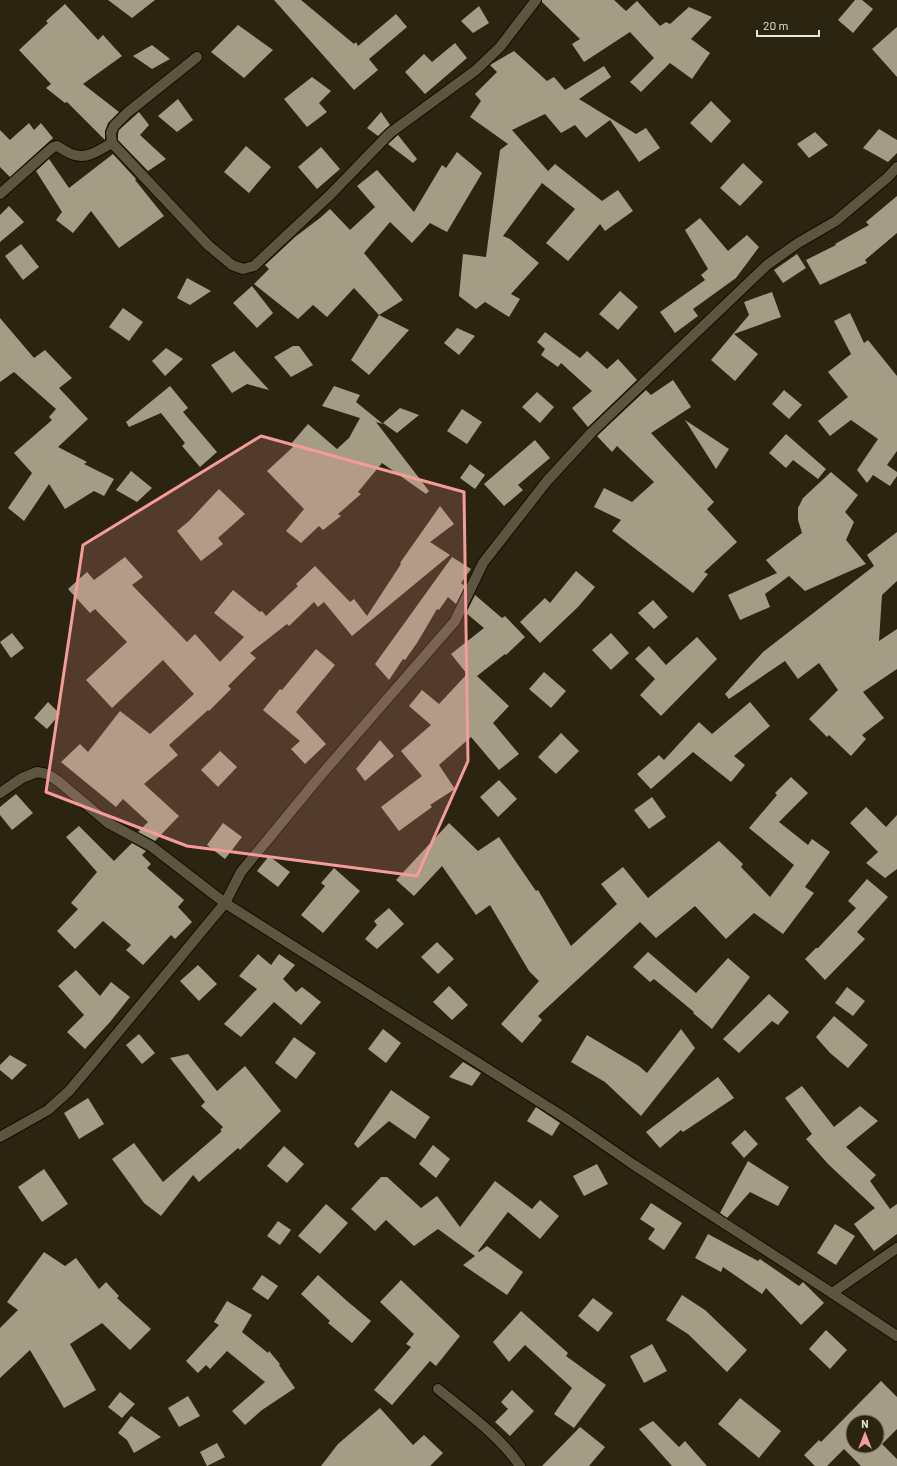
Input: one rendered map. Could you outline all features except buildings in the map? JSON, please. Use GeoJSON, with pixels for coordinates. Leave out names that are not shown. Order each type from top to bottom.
{"type":"FeatureCollection","features":[{"type":"Feature","properties":{"kind":"street"},"geometry":{"type":"LineString","coordinates":[[197,57],[127,113],[114,126],[110,133],[112,143],[208,245],[232,265],[243,269],[250,268],[254,266],[331,194],[390,133],[464,79],[500,47],[536,0]]}},
{"type":"Feature","properties":{"kind":"street"},"geometry":{"type":"LineString","coordinates":[[0,194],[53,147],[57,146],[75,155],[84,155],[94,153],[112,143]]}},
{"type":"Feature","properties":{"kind":"street"},"geometry":{"type":"LineString","coordinates":[[0,1137],[48,1110],[69,1091],[225,903],[241,872],[322,775],[455,621],[483,563],[547,481],[592,432],[767,265],[798,243],[836,221],[888,178],[897,168]]}},
{"type":"Feature","properties":{"kind":"street"},"geometry":{"type":"LineString","coordinates":[[0,792],[22,778],[37,772],[47,774],[58,781],[108,823],[151,846],[225,903],[570,1121],[634,1165],[897,1336]]}},
{"type":"Feature","properties":{"kind":"street"},"geometry":{"type":"LineString","coordinates":[[832,1293],[897,1248]]}},
{"type":"Feature","properties":{"kind":"street"},"geometry":{"type":"LineString","coordinates":[[438,1389],[478,1422],[505,1447],[520,1466]]}},
{"type":"Feature","properties":{"kind":"highlighted area"},"geometry":{"type":"Polygon","coordinates":[[[261,436],[464,492],[468,761],[417,876],[187,846],[46,792],[83,545],[261,436]]]}}]}
